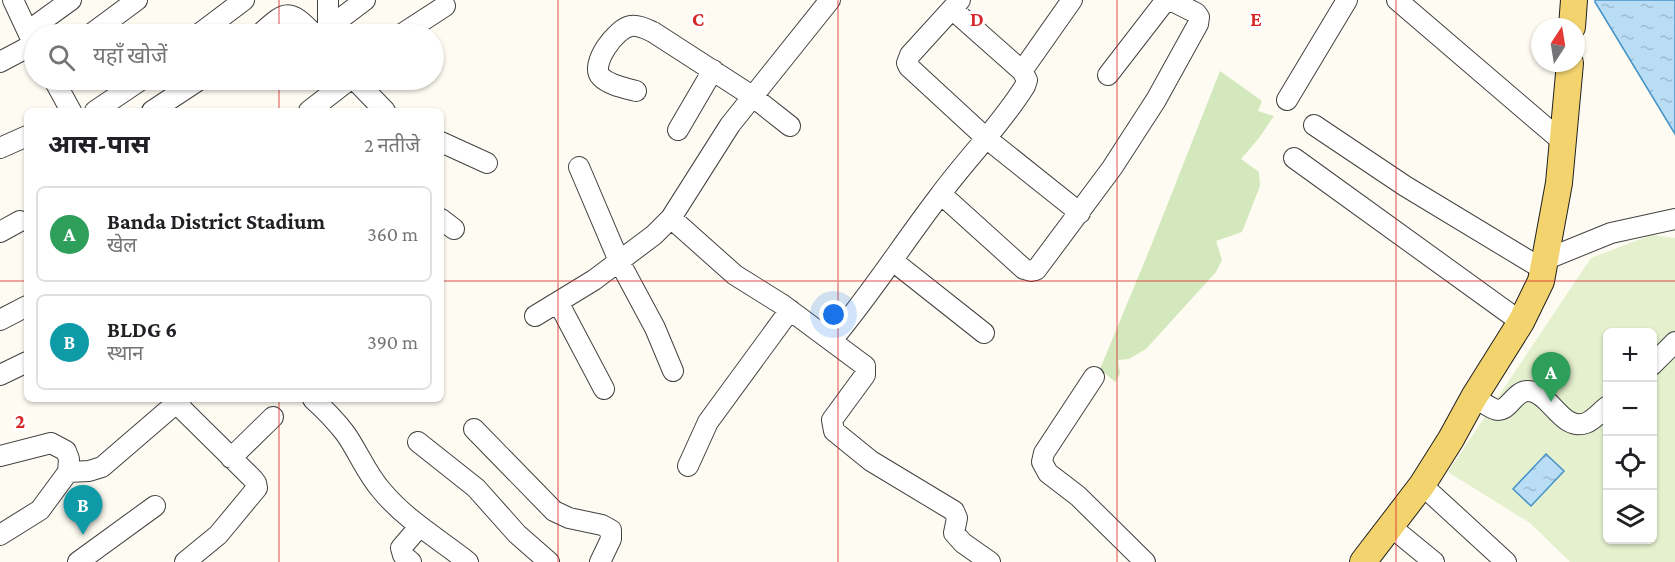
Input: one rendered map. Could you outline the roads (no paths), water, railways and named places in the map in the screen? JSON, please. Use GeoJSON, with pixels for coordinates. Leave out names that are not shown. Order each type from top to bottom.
{"type":"FeatureCollection","features":[{"type":"Feature","properties":{"kind":"main road"},"geometry":{"type":"LineString","coordinates":[[1573,18],[1574,0]]}},
{"type":"Feature","properties":{"kind":"main road"},"geometry":{"type":"LineString","coordinates":[[1363,562],[1422,485],[1531,305],[1545,265],[1564,143],[1569,72]]}},
{"type":"Feature","properties":{"kind":"street"},"geometry":{"type":"LineString","coordinates":[[13,0],[24,24]]}},
{"type":"Feature","properties":{"kind":"street"},"geometry":{"type":"LineString","coordinates":[[48,24],[71,0]]}},
{"type":"Feature","properties":{"kind":"street"},"geometry":{"type":"LineString","coordinates":[[105,24],[137,0]]}},
{"type":"Feature","properties":{"kind":"street"},"geometry":{"type":"LineString","coordinates":[[213,24],[244,0]]}},
{"type":"Feature","properties":{"kind":"street"},"geometry":{"type":"LineString","coordinates":[[322,24],[328,0]]}},
{"type":"Feature","properties":{"kind":"street"},"geometry":{"type":"LineString","coordinates":[[331,24],[364,0]]}},
{"type":"Feature","properties":{"kind":"street"},"geometry":{"type":"LineString","coordinates":[[535,316],[588,284],[654,235],[671,218],[730,125],[830,0]]}},
{"type":"Feature","properties":{"kind":"street"},"geometry":{"type":"LineString","coordinates":[[1022,71],[1072,0]]}},
{"type":"Feature","properties":{"kind":"street"},"geometry":{"type":"LineString","coordinates":[[941,194],[1024,269],[1036,270],[1042,265],[1112,168],[1156,100],[1198,24],[1199,17],[1196,13],[1168,0],[1108,75]]}},
{"type":"Feature","properties":{"kind":"street"},"geometry":{"type":"LineString","coordinates":[[1287,100],[1347,0]]}},
{"type":"Feature","properties":{"kind":"street"},"geometry":{"type":"LineString","coordinates":[[1397,0],[1564,143]]}},
{"type":"Feature","properties":{"kind":"street"},"geometry":{"type":"LineString","coordinates":[[832,340],[941,194],[986,138],[1025,86],[1027,80],[1022,71],[956,5],[910,55],[907,63],[986,138],[1080,213]]}},
{"type":"Feature","properties":{"kind":"street"},"geometry":{"type":"LineString","coordinates":[[417,24],[445,6]]}},
{"type":"Feature","properties":{"kind":"street"},"geometry":{"type":"LineString","coordinates":[[271,24],[280,16],[287,14],[307,24]]}},
{"type":"Feature","properties":{"kind":"street"},"geometry":{"type":"LineString","coordinates":[[636,91],[603,79],[598,69],[613,37],[630,26],[642,27],[654,32],[752,96],[790,126]]}},
{"type":"Feature","properties":{"kind":"street"},"geometry":{"type":"LineString","coordinates":[[0,62],[24,46]]}},
{"type":"Feature","properties":{"kind":"street"},"geometry":{"type":"LineString","coordinates":[[678,130],[713,70]]}},
{"type":"Feature","properties":{"kind":"street"},"geometry":{"type":"LineString","coordinates":[[59,90],[69,108]]}},
{"type":"Feature","properties":{"kind":"street"},"geometry":{"type":"LineString","coordinates":[[99,108],[126,90]]}},
{"type":"Feature","properties":{"kind":"street"},"geometry":{"type":"LineString","coordinates":[[157,108],[184,90]]}},
{"type":"Feature","properties":{"kind":"street"},"geometry":{"type":"LineString","coordinates":[[313,108],[336,90]]}},
{"type":"Feature","properties":{"kind":"street"},"geometry":{"type":"LineString","coordinates":[[365,90],[382,108]]}},
{"type":"Feature","properties":{"kind":"street"},"geometry":{"type":"LineString","coordinates":[[1314,126],[1405,186],[1545,265],[1611,233],[1675,219]]}},
{"type":"Feature","properties":{"kind":"street"},"geometry":{"type":"LineString","coordinates":[[0,148],[24,137]]}},
{"type":"Feature","properties":{"kind":"street"},"geometry":{"type":"LineString","coordinates":[[444,143],[487,163]]}},
{"type":"Feature","properties":{"kind":"street"},"geometry":{"type":"LineString","coordinates":[[1294,158],[1521,322]]}},
{"type":"Feature","properties":{"kind":"street"},"geometry":{"type":"LineString","coordinates":[[579,167],[619,261],[655,328],[674,371]]}},
{"type":"Feature","properties":{"kind":"street"},"geometry":{"type":"LineString","coordinates":[[671,218],[735,275],[790,310],[865,366],[866,370],[832,420],[834,431],[871,461],[954,511],[957,518],[954,533],[963,543],[990,562]]}},
{"type":"Feature","properties":{"kind":"street"},"geometry":{"type":"LineString","coordinates":[[0,232],[20,221]]}},
{"type":"Feature","properties":{"kind":"street"},"geometry":{"type":"LineString","coordinates":[[893,261],[984,333]]}},
{"type":"Feature","properties":{"kind":"street"},"geometry":{"type":"LineString","coordinates":[[558,302],[604,389]]}},
{"type":"Feature","properties":{"kind":"street"},"geometry":{"type":"LineString","coordinates":[[0,320],[24,308]]}},
{"type":"Feature","properties":{"kind":"street"},"geometry":{"type":"LineString","coordinates":[[688,466],[708,422],[742,379],[790,310]]}},
{"type":"Feature","properties":{"kind":"street"},"geometry":{"type":"LineString","coordinates":[[1657,361],[1675,342]]}},
{"type":"Feature","properties":{"kind":"street"},"geometry":{"type":"LineString","coordinates":[[0,375],[24,363]]}},
{"type":"Feature","properties":{"kind":"street"},"geometry":{"type":"LineString","coordinates":[[1094,377],[1044,453],[1042,462],[1048,473],[1078,496],[1145,562]]}},
{"type":"Feature","properties":{"kind":"street"},"geometry":{"type":"LineString","coordinates":[[1474,397],[1495,410],[1500,410],[1525,390],[1534,392],[1559,414],[1582,424],[1588,423],[1603,410]]}},
{"type":"Feature","properties":{"kind":"street"},"geometry":{"type":"LineString","coordinates":[[68,472],[88,471],[102,467],[176,402]]}},
{"type":"Feature","properties":{"kind":"street"},"geometry":{"type":"LineString","coordinates":[[178,402],[256,483],[255,493],[218,535],[185,562]]}},
{"type":"Feature","properties":{"kind":"street"},"geometry":{"type":"LineString","coordinates":[[316,402],[335,421],[353,446],[365,469],[384,494],[419,527],[468,562]]}},
{"type":"Feature","properties":{"kind":"street"},"geometry":{"type":"LineString","coordinates":[[231,458],[273,417]]}},
{"type":"Feature","properties":{"kind":"street"},"geometry":{"type":"LineString","coordinates":[[474,429],[554,511],[569,518],[602,525],[611,531],[611,539],[602,561]]}},
{"type":"Feature","properties":{"kind":"street"},"geometry":{"type":"LineString","coordinates":[[0,456],[51,442],[66,451],[69,459],[68,472],[40,510],[0,535]]}},
{"type":"Feature","properties":{"kind":"street"},"geometry":{"type":"LineString","coordinates":[[418,442],[476,488],[517,534],[549,562]]}},
{"type":"Feature","properties":{"kind":"street"},"geometry":{"type":"LineString","coordinates":[[1422,485],[1506,562]]}},
{"type":"Feature","properties":{"kind":"street"},"geometry":{"type":"LineString","coordinates":[[78,562],[155,506]]}},
{"type":"Feature","properties":{"kind":"street"},"geometry":{"type":"LineString","coordinates":[[1390,526],[1434,562]]}},
{"type":"Feature","properties":{"kind":"street"},"geometry":{"type":"LineString","coordinates":[[411,562],[403,555],[401,548],[419,527]]}},
{"type":"Feature","properties":{"kind":"water"},"geometry":{"type":"Polygon","coordinates":[[[1595,0],[1675,0],[1675,134],[1595,2],[1595,0]]]}},
{"type":"Feature","properties":{"kind":"water"},"geometry":{"type":"Polygon","coordinates":[[[1546,454],[1564,471],[1531,506],[1513,489],[1546,454]]]}},
{"type":"Feature","properties":{"kind":"place","name":"Banda District Stadium"},"geometry":{"type":"Point","coordinates":[1551,402]}},
{"type":"Feature","properties":{"kind":"place","name":"BLDG 6"},"geometry":{"type":"Point","coordinates":[83,535]}}]}
